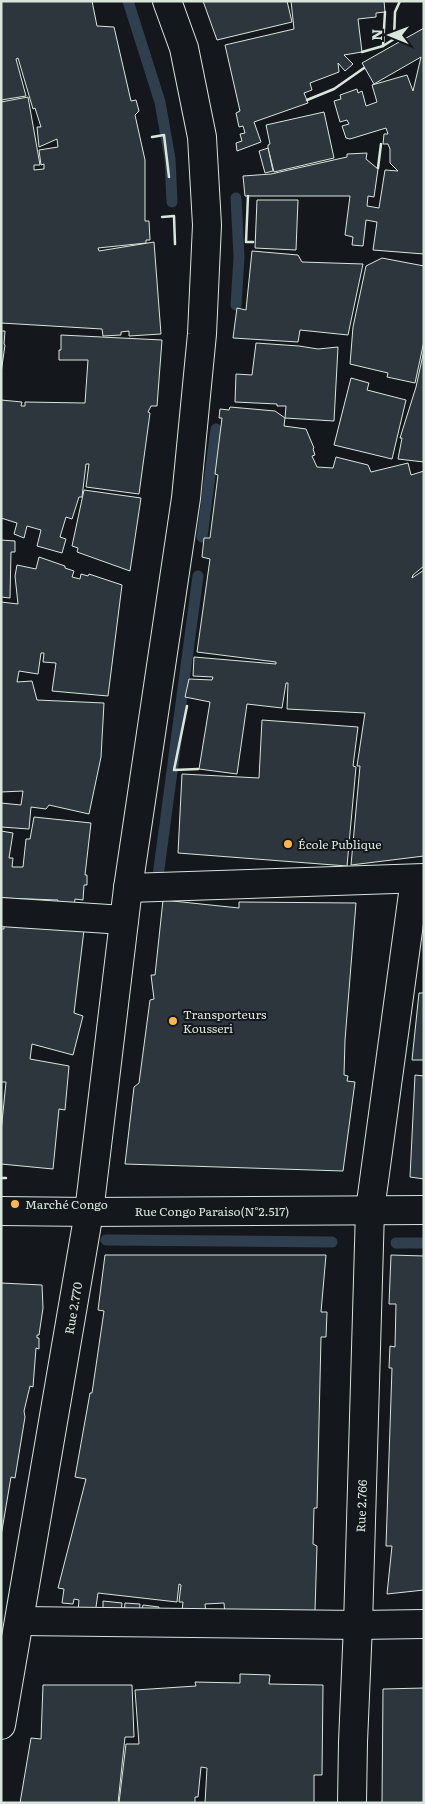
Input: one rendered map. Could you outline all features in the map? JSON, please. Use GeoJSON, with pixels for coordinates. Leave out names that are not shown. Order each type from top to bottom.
{"type":"FeatureCollection","features":[{"type":"Feature","properties":{"kind":"street","name":"Rue 2.770"},"geometry":{"type":"LineString","coordinates":[[1,1725],[89,1212],[128,888],[186,498],[202,334],[207,225],[202,136],[184,48],[167,1]]}},
{"type":"Feature","properties":{"kind":"street"},"geometry":{"type":"LineString","coordinates":[[128,888],[420,879]]}},
{"type":"Feature","properties":{"kind":"street","name":"Rue 2.766"},"geometry":{"type":"LineString","coordinates":[[352,1803],[352,1742],[358,1625],[370,1210],[420,879]]}},
{"type":"Feature","properties":{"kind":"street"},"geometry":{"type":"LineString","coordinates":[[1,912],[124,920]]}},
{"type":"Feature","properties":{"kind":"street","name":"Rue Congo Paraiso(N°2.517)"},"geometry":{"type":"LineString","coordinates":[[1,1211],[424,1210]]}},
{"type":"Feature","properties":{"kind":"street"},"geometry":{"type":"LineString","coordinates":[[20,1621],[424,1624]]}},
{"type":"Feature","properties":{"kind":"building"},"geometry":{"type":"Polygon","coordinates":[[[1,1],[92,1],[97,26],[114,27],[131,101],[136,100],[139,111],[135,115],[145,160],[145,221],[149,221],[150,240],[146,240],[146,243],[98,248],[99,251],[154,242],[161,334],[129,336],[129,331],[121,332],[121,335],[103,336],[102,329],[1,323],[1,102],[28,97],[40,165],[34,165],[34,170],[44,169],[44,164],[41,165],[39,150],[58,147],[57,139],[39,147],[37,127],[41,127],[35,108],[33,109],[18,58],[16,59],[26,96],[1,100],[1,1]]]}},
{"type":"Feature","properties":{"kind":"building"},"geometry":{"type":"Polygon","coordinates":[[[203,1],[287,1],[292,22],[217,40],[203,1]]]}},
{"type":"Feature","properties":{"kind":"building"},"geometry":{"type":"Polygon","coordinates":[[[291,1],[384,1],[385,12],[376,13],[376,17],[358,19],[362,52],[344,55],[353,64],[345,71],[338,63],[339,72],[310,83],[312,90],[304,93],[308,103],[254,122],[261,142],[237,151],[236,143],[242,141],[240,134],[245,133],[243,126],[239,127],[236,113],[240,111],[225,45],[294,29],[291,1]]]}},
{"type":"Feature","properties":{"kind":"building"},"geometry":{"type":"Polygon","coordinates":[[[424,28],[424,254],[373,250],[377,222],[366,220],[363,246],[352,245],[353,237],[345,235],[350,196],[245,196],[243,176],[271,174],[347,157],[347,154],[367,153],[366,159],[378,169],[374,197],[368,196],[367,206],[379,208],[385,170],[398,171],[390,163],[388,144],[383,144],[384,134],[388,134],[386,128],[350,139],[346,138],[342,126],[349,124],[347,120],[340,122],[334,101],[341,99],[340,95],[357,89],[358,93],[362,91],[366,106],[377,102],[372,85],[407,75],[413,91],[421,57],[374,84],[362,63],[424,28]]]}},
{"type":"Feature","properties":{"kind":"building"},"geometry":{"type":"Polygon","coordinates":[[[324,112],[334,158],[274,172],[268,148],[270,144],[266,125],[324,112]]]}},
{"type":"Feature","properties":{"kind":"building"},"geometry":{"type":"Polygon","coordinates":[[[268,148],[273,171],[265,173],[259,151],[268,148]]]}},
{"type":"Feature","properties":{"kind":"building"},"geometry":{"type":"Polygon","coordinates":[[[257,200],[298,200],[296,250],[255,248],[257,200]]]}},
{"type":"Feature","properties":{"kind":"building"},"geometry":{"type":"Polygon","coordinates":[[[252,251],[298,255],[302,262],[363,264],[348,335],[300,330],[298,342],[233,338],[237,308],[246,310],[252,251]]]}},
{"type":"Feature","properties":{"kind":"building"},"geometry":{"type":"Polygon","coordinates":[[[382,258],[424,266],[424,341],[415,383],[387,377],[388,373],[350,364],[353,327],[366,266],[382,258]]]}},
{"type":"Feature","properties":{"kind":"building"},"geometry":{"type":"Polygon","coordinates":[[[1,331],[5,331],[5,345],[1,373],[1,331]]]}},
{"type":"Feature","properties":{"kind":"building"},"geometry":{"type":"Polygon","coordinates":[[[61,335],[162,340],[157,406],[151,406],[148,412],[150,413],[139,494],[86,487],[89,464],[86,464],[82,497],[79,497],[72,519],[66,517],[60,537],[66,539],[62,553],[37,546],[41,530],[27,526],[24,538],[14,534],[17,523],[1,518],[1,400],[22,402],[21,406],[25,406],[25,402],[85,403],[88,360],[59,360],[61,335]]]}},
{"type":"Feature","properties":{"kind":"building"},"geometry":{"type":"Polygon","coordinates":[[[256,343],[318,349],[338,347],[334,421],[285,418],[286,406],[235,402],[236,374],[252,375],[256,343]]]}},
{"type":"Feature","properties":{"kind":"building"},"geometry":{"type":"Polygon","coordinates":[[[424,350],[424,462],[398,459],[402,438],[400,438],[416,387],[424,350]]]}},
{"type":"Feature","properties":{"kind":"building"},"geometry":{"type":"Polygon","coordinates":[[[351,378],[369,383],[367,390],[406,400],[392,459],[334,445],[351,378]]]}},
{"type":"Feature","properties":{"kind":"building"},"geometry":{"type":"Polygon","coordinates":[[[230,407],[275,411],[285,418],[284,426],[306,429],[314,448],[315,455],[312,456],[317,467],[333,468],[336,457],[368,465],[371,472],[408,463],[411,475],[424,471],[424,566],[412,578],[424,570],[424,856],[351,865],[360,766],[357,766],[365,713],[287,709],[288,683],[286,683],[282,708],[247,704],[237,774],[199,769],[210,702],[185,697],[189,679],[212,680],[213,677],[193,676],[194,657],[276,664],[276,662],[197,652],[210,559],[202,557],[204,538],[210,538],[218,475],[215,474],[222,418],[219,418],[220,409],[229,410],[230,407]]]}},
{"type":"Feature","properties":{"kind":"building"},"geometry":{"type":"Polygon","coordinates":[[[84,490],[141,498],[130,571],[77,552],[78,548],[72,546],[84,490]]]}},
{"type":"Feature","properties":{"kind":"building"},"geometry":{"type":"Polygon","coordinates":[[[1,540],[15,541],[15,552],[11,552],[10,598],[1,597],[1,540]]]}},
{"type":"Feature","properties":{"kind":"building"},"geometry":{"type":"Polygon","coordinates":[[[39,557],[74,571],[72,577],[80,579],[81,574],[88,576],[89,574],[122,585],[108,696],[52,691],[56,663],[43,662],[44,653],[41,653],[38,674],[19,671],[17,682],[32,681],[37,700],[104,703],[101,757],[89,814],[49,805],[46,809],[31,807],[29,829],[1,827],[1,803],[21,805],[23,791],[1,792],[1,602],[18,604],[15,576],[17,565],[36,569],[39,557]]]}},
{"type":"Feature","properties":{"kind":"building"},"geometry":{"type":"Polygon","coordinates":[[[262,720],[358,727],[353,766],[356,767],[347,866],[178,853],[182,774],[259,778],[262,720]]]}},
{"type":"Feature","properties":{"kind":"building"},"geometry":{"type":"Polygon","coordinates":[[[34,817],[91,823],[85,875],[87,875],[87,885],[84,885],[83,900],[75,899],[74,908],[57,906],[58,900],[1,898],[1,831],[13,833],[9,858],[13,858],[12,867],[23,867],[26,839],[30,839],[34,817]]]}},
{"type":"Feature","properties":{"kind":"building"},"geometry":{"type":"Polygon","coordinates":[[[163,900],[239,908],[239,902],[356,903],[344,1075],[348,1076],[347,1081],[355,1082],[343,1171],[125,1164],[134,1087],[139,1083],[150,1000],[154,999],[151,975],[155,975],[163,900]]]}},
{"type":"Feature","properties":{"kind":"building"},"geometry":{"type":"Polygon","coordinates":[[[4,923],[84,930],[74,1013],[83,1016],[73,1055],[32,1044],[30,1059],[69,1066],[65,1110],[59,1109],[53,1169],[1,1164],[1,1132],[6,1082],[1,1082],[1,929],[4,929],[4,923]]]}},
{"type":"Feature","properties":{"kind":"building"},"geometry":{"type":"Polygon","coordinates":[[[419,993],[424,993],[424,1060],[412,1060],[419,993]]]}},
{"type":"Feature","properties":{"kind":"building"},"geometry":{"type":"Polygon","coordinates":[[[415,1075],[424,1076],[424,1179],[410,1177],[415,1075]]]}},
{"type":"Feature","properties":{"kind":"building"},"geometry":{"type":"Polygon","coordinates":[[[105,1255],[326,1255],[321,1312],[327,1312],[326,1337],[321,1337],[317,1508],[314,1508],[313,1544],[317,1546],[315,1611],[225,1615],[224,1603],[205,1604],[206,1613],[182,1611],[183,1602],[179,1602],[181,1585],[179,1584],[177,1602],[98,1593],[95,1614],[78,1611],[79,1600],[74,1599],[73,1604],[62,1603],[64,1589],[58,1588],[86,1479],[75,1477],[90,1393],[92,1393],[104,1311],[98,1310],[105,1255]]]}},
{"type":"Feature","properties":{"kind":"building"},"geometry":{"type":"Polygon","coordinates":[[[391,1255],[424,1256],[424,1590],[387,1594],[392,1546],[386,1546],[392,1368],[389,1368],[390,1346],[395,1347],[396,1304],[389,1304],[391,1255]]]}},
{"type":"Feature","properties":{"kind":"building"},"geometry":{"type":"Polygon","coordinates":[[[1,1283],[42,1285],[43,1308],[39,1335],[37,1335],[37,1338],[39,1338],[39,1349],[36,1348],[33,1387],[30,1386],[24,1411],[25,1417],[15,1478],[11,1477],[1,1536],[1,1283]]]}},
{"type":"Feature","properties":{"kind":"building"},"geometry":{"type":"Polygon","coordinates":[[[103,1601],[122,1603],[121,1612],[103,1610],[103,1601]]]}},
{"type":"Feature","properties":{"kind":"building"},"geometry":{"type":"Polygon","coordinates":[[[125,1603],[140,1604],[139,1617],[124,1615],[125,1603]]]}},
{"type":"Feature","properties":{"kind":"building"},"geometry":{"type":"Polygon","coordinates":[[[143,1605],[159,1607],[158,1616],[141,1614],[143,1605]]]}},
{"type":"Feature","properties":{"kind":"building"},"geometry":{"type":"Polygon","coordinates":[[[240,1674],[270,1675],[269,1684],[323,1685],[322,1775],[314,1775],[314,1803],[205,1803],[207,1768],[201,1767],[198,1797],[195,1797],[195,1803],[119,1803],[126,1744],[139,1744],[135,1690],[196,1686],[195,1682],[240,1683],[240,1674]]]}},
{"type":"Feature","properties":{"kind":"building"},"geometry":{"type":"Polygon","coordinates":[[[43,1685],[132,1685],[134,1737],[125,1737],[118,1803],[20,1803],[31,1738],[41,1739],[43,1685]]]}},
{"type":"Feature","properties":{"kind":"building"},"geometry":{"type":"Polygon","coordinates":[[[424,1688],[424,1803],[382,1803],[383,1689],[424,1688]]]}},
{"type":"Feature","properties":{"kind":"waterway"},"geometry":{"type":"LineString","coordinates":[[128,1],[160,102],[170,159],[172,202]]}},
{"type":"Feature","properties":{"kind":"waterway"},"geometry":{"type":"LineString","coordinates":[[236,198],[239,257],[236,305]]}},
{"type":"Feature","properties":{"kind":"waterway"},"geometry":{"type":"LineString","coordinates":[[202,537],[216,429]]}},
{"type":"Feature","properties":{"kind":"waterway"},"geometry":{"type":"LineString","coordinates":[[157,884],[198,576]]}},
{"type":"Feature","properties":{"kind":"waterway"},"geometry":{"type":"LineString","coordinates":[[106,1240],[332,1242]]}},
{"type":"Feature","properties":{"kind":"waterway"},"geometry":{"type":"LineString","coordinates":[[396,1243],[424,1243]]}},
{"type":"Feature","properties":{"kind":"wall"},"geometry":{"type":"LineString","coordinates":[[362,52],[383,46],[394,39],[395,12],[400,1]]}},
{"type":"Feature","properties":{"kind":"wall"},"geometry":{"type":"LineString","coordinates":[[383,46],[385,12]]}},
{"type":"Feature","properties":{"kind":"wall"},"geometry":{"type":"LineString","coordinates":[[307,100],[334,89],[364,68]]}},
{"type":"Feature","properties":{"kind":"wall"},"geometry":{"type":"LineString","coordinates":[[152,137],[164,135],[169,177]]}},
{"type":"Feature","properties":{"kind":"wall"},"geometry":{"type":"LineString","coordinates":[[378,168],[381,144]]}},
{"type":"Feature","properties":{"kind":"wall"},"geometry":{"type":"LineString","coordinates":[[248,196],[246,242],[253,242]]}},
{"type":"Feature","properties":{"kind":"wall"},"geometry":{"type":"LineString","coordinates":[[162,217],[174,216],[175,244]]}},
{"type":"Feature","properties":{"kind":"wall"},"geometry":{"type":"LineString","coordinates":[[187,706],[174,770],[198,769]]}},
{"type":"Feature","properties":{"kind":"wall"},"geometry":{"type":"LineString","coordinates":[[1,1178],[6,1178]]}},
{"type":"Feature","properties":{"kind":"place","name":"École Publique"},"geometry":{"type":"Point","coordinates":[288,844]}},
{"type":"Feature","properties":{"kind":"place","name":"Transporteurs Kousseri"},"geometry":{"type":"Point","coordinates":[173,1021]}},
{"type":"Feature","properties":{"kind":"place","name":"Marché Congo"},"geometry":{"type":"Point","coordinates":[15,1204]}}]}
